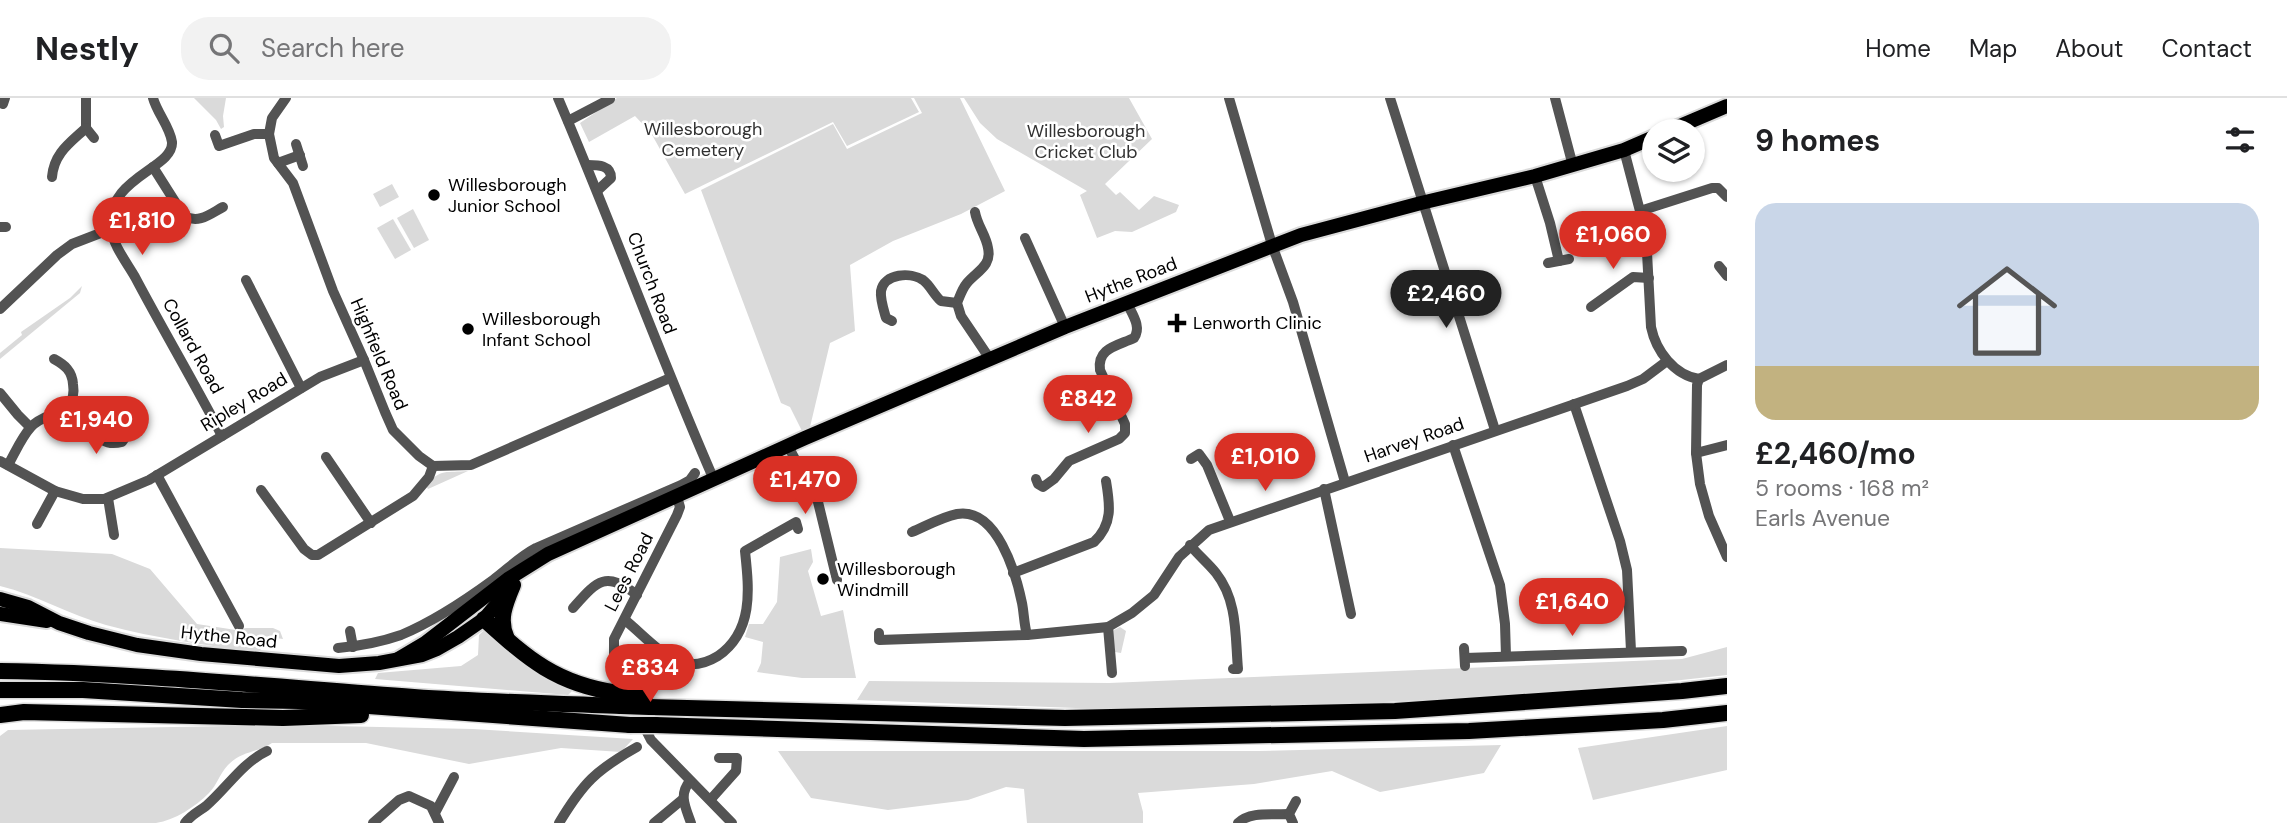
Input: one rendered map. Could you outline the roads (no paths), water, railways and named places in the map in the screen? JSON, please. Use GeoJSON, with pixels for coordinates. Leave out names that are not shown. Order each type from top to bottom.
{"type":"FeatureCollection","features":[{"type":"Feature","properties":{"kind":"highway"},"geometry":{"type":"LineString","coordinates":[[509,642],[502,626],[502,615],[513,586]]}},
{"type":"Feature","properties":{"kind":"highway"},"geometry":{"type":"LineString","coordinates":[[484,619],[532,661],[556,676],[620,700]]}},
{"type":"Feature","properties":{"kind":"highway"},"geometry":{"type":"LineString","coordinates":[[0,671],[94,673],[246,682],[415,697],[620,700],[843,713],[1065,718],[1395,711],[1727,686]]}},
{"type":"Feature","properties":{"kind":"highway"},"geometry":{"type":"LineString","coordinates":[[0,690],[83,690],[299,701],[630,725],[653,733],[1084,739],[1469,731],[1663,720],[1727,713]]}},
{"type":"Feature","properties":{"kind":"highway"},"geometry":{"type":"LineString","coordinates":[[0,715],[24,712],[283,718],[430,712]]}},
{"type":"Feature","properties":{"kind":"main road"},"geometry":{"type":"LineString","coordinates":[[1697,119],[1723,108]]}},
{"type":"Feature","properties":{"kind":"main road","name":"Hythe Road"},"geometry":{"type":"LineString","coordinates":[[398,659],[425,643],[508,579],[525,561],[548,554],[640,507],[677,497],[788,446],[1065,327],[1301,235],[1573,166],[1642,143]]}},
{"type":"Feature","properties":{"kind":"main road","name":"Hythe Road"},"geometry":{"type":"LineString","coordinates":[[0,614],[59,623],[113,640],[201,654],[325,666],[358,666],[422,655],[458,638],[484,619],[513,586],[525,561]]}},
{"type":"Feature","properties":{"kind":"main road","name":"Hythe Road"},"geometry":{"type":"LineString","coordinates":[[0,599],[27,607],[59,623]]}},
{"type":"Feature","properties":{"kind":"main road"},"geometry":{"type":"LineString","coordinates":[[425,643],[446,636],[474,618],[484,619]]}},
{"type":"Feature","properties":{"kind":"street"},"geometry":{"type":"LineString","coordinates":[[86,98],[86,128],[94,138]]}},
{"type":"Feature","properties":{"kind":"street"},"geometry":{"type":"LineString","coordinates":[[0,309],[41,268],[72,244],[111,229],[113,213],[121,192],[136,177],[168,154],[172,140],[153,98]]}},
{"type":"Feature","properties":{"kind":"street"},"geometry":{"type":"LineString","coordinates":[[215,135],[219,146],[254,134],[269,134],[272,118],[286,98]]}},
{"type":"Feature","properties":{"kind":"street","name":"Church Road"},"geometry":{"type":"LineString","coordinates":[[558,98],[588,165],[620,253],[714,480]]}},
{"type":"Feature","properties":{"kind":"street"},"geometry":{"type":"LineString","coordinates":[[1229,98],[1272,246],[1293,302],[1345,482]]}},
{"type":"Feature","properties":{"kind":"street"},"geometry":{"type":"LineString","coordinates":[[1390,98],[1421,203],[1495,430]]}},
{"type":"Feature","properties":{"kind":"street"},"geometry":{"type":"LineString","coordinates":[[1555,98],[1573,166]]}},
{"type":"Feature","properties":{"kind":"street"},"geometry":{"type":"LineString","coordinates":[[568,121],[610,99]]}},
{"type":"Feature","properties":{"kind":"street"},"geometry":{"type":"LineString","coordinates":[[52,177],[48,164],[68,142],[86,128]]}},
{"type":"Feature","properties":{"kind":"street","name":"Highfield Road"},"geometry":{"type":"LineString","coordinates":[[269,134],[272,152],[293,183],[333,291],[393,429],[405,443],[433,466]]}},
{"type":"Feature","properties":{"kind":"street"},"geometry":{"type":"LineString","coordinates":[[278,163],[302,161],[296,144]]}},
{"type":"Feature","properties":{"kind":"street"},"geometry":{"type":"LineString","coordinates":[[1624,150],[1646,234],[1654,341],[1667,361],[1699,379]]}},
{"type":"Feature","properties":{"kind":"street"},"geometry":{"type":"LineString","coordinates":[[588,165],[598,164],[611,173],[611,178],[598,190]]}},
{"type":"Feature","properties":{"kind":"street"},"geometry":{"type":"LineString","coordinates":[[153,167],[184,216],[200,219],[217,206]]}},
{"type":"Feature","properties":{"kind":"street"},"geometry":{"type":"LineString","coordinates":[[1535,176],[1559,261]]}},
{"type":"Feature","properties":{"kind":"street"},"geometry":{"type":"LineString","coordinates":[[1640,211],[1712,188],[1718,188],[1727,197]]}},
{"type":"Feature","properties":{"kind":"street"},"geometry":{"type":"LineString","coordinates":[[975,212],[977,224],[988,244],[989,258],[984,268],[964,286],[957,303],[961,316],[990,359]]}},
{"type":"Feature","properties":{"kind":"street","name":"Collard Road"},"geometry":{"type":"LineString","coordinates":[[111,229],[222,436]]}},
{"type":"Feature","properties":{"kind":"street"},"geometry":{"type":"LineString","coordinates":[[1025,237],[1065,327]]}},
{"type":"Feature","properties":{"kind":"street"},"geometry":{"type":"LineString","coordinates":[[72,244],[77,256]]}},
{"type":"Feature","properties":{"kind":"street"},"geometry":{"type":"LineString","coordinates":[[1719,266],[1727,276]]}},
{"type":"Feature","properties":{"kind":"street"},"geometry":{"type":"LineString","coordinates":[[886,321],[881,292],[887,280],[892,277],[920,279],[941,301],[957,303]]}},
{"type":"Feature","properties":{"kind":"street"},"geometry":{"type":"LineString","coordinates":[[1590,307],[1633,277],[1649,278]]}},
{"type":"Feature","properties":{"kind":"street"},"geometry":{"type":"LineString","coordinates":[[246,280],[301,388]]}},
{"type":"Feature","properties":{"kind":"street"},"geometry":{"type":"LineString","coordinates":[[1036,479],[1043,487],[1054,479],[1069,461],[1119,439],[1125,433],[1125,424],[1100,370],[1099,360],[1104,351],[1134,338],[1137,334],[1138,329],[1127,303]]}},
{"type":"Feature","properties":{"kind":"street"},"geometry":{"type":"LineString","coordinates":[[66,367],[73,357]]}},
{"type":"Feature","properties":{"kind":"street"},"geometry":{"type":"LineString","coordinates":[[4,463],[30,427],[69,404],[74,387],[71,374],[54,359]]}},
{"type":"Feature","properties":{"kind":"street","name":"Ripley Road"},"geometry":{"type":"LineString","coordinates":[[4,463],[55,491],[83,499],[108,498],[157,475],[320,377],[364,360]]}},
{"type":"Feature","properties":{"kind":"street","name":"Harvey Road"},"geometry":{"type":"LineString","coordinates":[[878,633],[879,640],[1027,635],[1108,627],[1127,617],[1154,595],[1179,556],[1209,530],[1643,379],[1667,361]]}},
{"type":"Feature","properties":{"kind":"street"},"geometry":{"type":"LineString","coordinates":[[1727,365],[1699,379],[1696,453],[1706,508],[1727,557]]}},
{"type":"Feature","properties":{"kind":"street"},"geometry":{"type":"LineString","coordinates":[[261,490],[264,506],[304,549],[312,555],[323,554],[413,496],[429,477],[433,466],[471,465],[485,460],[670,378]]}},
{"type":"Feature","properties":{"kind":"street"},"geometry":{"type":"LineString","coordinates":[[11,385],[1,394],[30,427]]}},
{"type":"Feature","properties":{"kind":"street"},"geometry":{"type":"LineString","coordinates":[[69,404],[101,441],[114,444],[122,442],[131,429]]}},
{"type":"Feature","properties":{"kind":"street"},"geometry":{"type":"LineString","coordinates":[[1574,404],[1620,541],[1627,570],[1631,651]]}},
{"type":"Feature","properties":{"kind":"street"},"geometry":{"type":"LineString","coordinates":[[122,442],[130,451]]}},
{"type":"Feature","properties":{"kind":"street"},"geometry":{"type":"LineString","coordinates":[[1453,445],[1500,585],[1506,656]]}},
{"type":"Feature","properties":{"kind":"street"},"geometry":{"type":"LineString","coordinates":[[1696,453],[1727,445]]}},
{"type":"Feature","properties":{"kind":"street"},"geometry":{"type":"LineString","coordinates":[[788,446],[818,502],[837,580]]}},
{"type":"Feature","properties":{"kind":"street"},"geometry":{"type":"LineString","coordinates":[[1191,459],[1199,454],[1207,465],[1230,521]]}},
{"type":"Feature","properties":{"kind":"street"},"geometry":{"type":"LineString","coordinates":[[326,457],[329,472],[371,523]]}},
{"type":"Feature","properties":{"kind":"street","name":"Hythe Road"},"geometry":{"type":"LineString","coordinates":[[640,507],[690,480],[695,473]]}},
{"type":"Feature","properties":{"kind":"street"},"geometry":{"type":"LineString","coordinates":[[157,475],[180,516],[227,617],[239,626]]}},
{"type":"Feature","properties":{"kind":"street"},"geometry":{"type":"LineString","coordinates":[[1013,573],[1094,542],[1102,534],[1111,515],[1106,481]]}},
{"type":"Feature","properties":{"kind":"street"},"geometry":{"type":"LineString","coordinates":[[1324,489],[1351,614]]}},
{"type":"Feature","properties":{"kind":"street"},"geometry":{"type":"LineString","coordinates":[[38,515],[55,491]]}},
{"type":"Feature","properties":{"kind":"street","name":"Lees Road"},"geometry":{"type":"LineString","coordinates":[[677,497],[680,508],[677,515],[614,639],[614,661],[621,682],[653,733],[690,781],[711,799],[732,823]]}},
{"type":"Feature","properties":{"kind":"street"},"geometry":{"type":"LineString","coordinates":[[108,498],[114,535]]}},
{"type":"Feature","properties":{"kind":"street"},"geometry":{"type":"LineString","coordinates":[[912,532],[957,514],[976,517],[992,527],[1013,573],[1022,601],[1027,635]]}},
{"type":"Feature","properties":{"kind":"street"},"geometry":{"type":"LineString","coordinates":[[625,620],[679,662],[688,664],[710,661],[729,647],[745,620],[748,602],[745,551],[796,522],[798,529]]}},
{"type":"Feature","properties":{"kind":"street"},"geometry":{"type":"LineString","coordinates":[[99,525],[112,523]]}},
{"type":"Feature","properties":{"kind":"street"},"geometry":{"type":"LineString","coordinates":[[1190,545],[1218,575],[1227,591],[1235,624],[1238,669],[1233,669]]}},
{"type":"Feature","properties":{"kind":"street","name":"Hythe Road"},"geometry":{"type":"LineString","coordinates":[[338,648],[401,635],[443,613],[525,561]]}},
{"type":"Feature","properties":{"kind":"street"},"geometry":{"type":"LineString","coordinates":[[573,608],[590,589],[609,579],[623,584],[637,595]]}},
{"type":"Feature","properties":{"kind":"street"},"geometry":{"type":"LineString","coordinates":[[1108,627],[1112,673]]}},
{"type":"Feature","properties":{"kind":"street"},"geometry":{"type":"LineString","coordinates":[[351,631],[353,646]]}},
{"type":"Feature","properties":{"kind":"street"},"geometry":{"type":"LineString","coordinates":[[736,637],[747,644]]}},
{"type":"Feature","properties":{"kind":"street"},"geometry":{"type":"LineString","coordinates":[[1465,657],[1682,651]]}},
{"type":"Feature","properties":{"kind":"street"},"geometry":{"type":"LineString","coordinates":[[559,823],[589,779],[637,747]]}},
{"type":"Feature","properties":{"kind":"street"},"geometry":{"type":"LineString","coordinates":[[185,823],[249,764],[267,751]]}},
{"type":"Feature","properties":{"kind":"street"},"geometry":{"type":"LineString","coordinates":[[711,799],[736,771],[737,758],[719,758]]}},
{"type":"Feature","properties":{"kind":"street"},"geometry":{"type":"LineString","coordinates":[[437,818],[454,777]]}},
{"type":"Feature","properties":{"kind":"street"},"geometry":{"type":"LineString","coordinates":[[690,781],[685,787],[683,799],[691,823]]}},
{"type":"Feature","properties":{"kind":"street"},"geometry":{"type":"LineString","coordinates":[[373,823],[406,797],[413,797],[431,806],[437,818]]}},
{"type":"Feature","properties":{"kind":"street"},"geometry":{"type":"LineString","coordinates":[[654,823],[683,799]]}},
{"type":"Feature","properties":{"kind":"street"},"geometry":{"type":"LineString","coordinates":[[1238,823],[1252,815],[1291,819],[1296,801]]}},
{"type":"Feature","properties":{"kind":"place","name":"Willesborough Junior School"},"geometry":{"type":"Point","coordinates":[434,195]}},
{"type":"Feature","properties":{"kind":"place","name":"Lenworth Clinic"},"geometry":{"type":"Point","coordinates":[1177,323]}},
{"type":"Feature","properties":{"kind":"place","name":"Willesborough Infant School"},"geometry":{"type":"Point","coordinates":[468,329]}},
{"type":"Feature","properties":{"kind":"place","name":"Willesborough Windmill"},"geometry":{"type":"Point","coordinates":[823,579]}},
{"type":"Feature","properties":{"kind":"park label","name":"Willesborough Cemetery"},"geometry":{"type":"Point","coordinates":[703,139]}},
{"type":"Feature","properties":{"kind":"park label","name":"Willesborough Cricket Club"},"geometry":{"type":"Point","coordinates":[1086,141]}}]}
